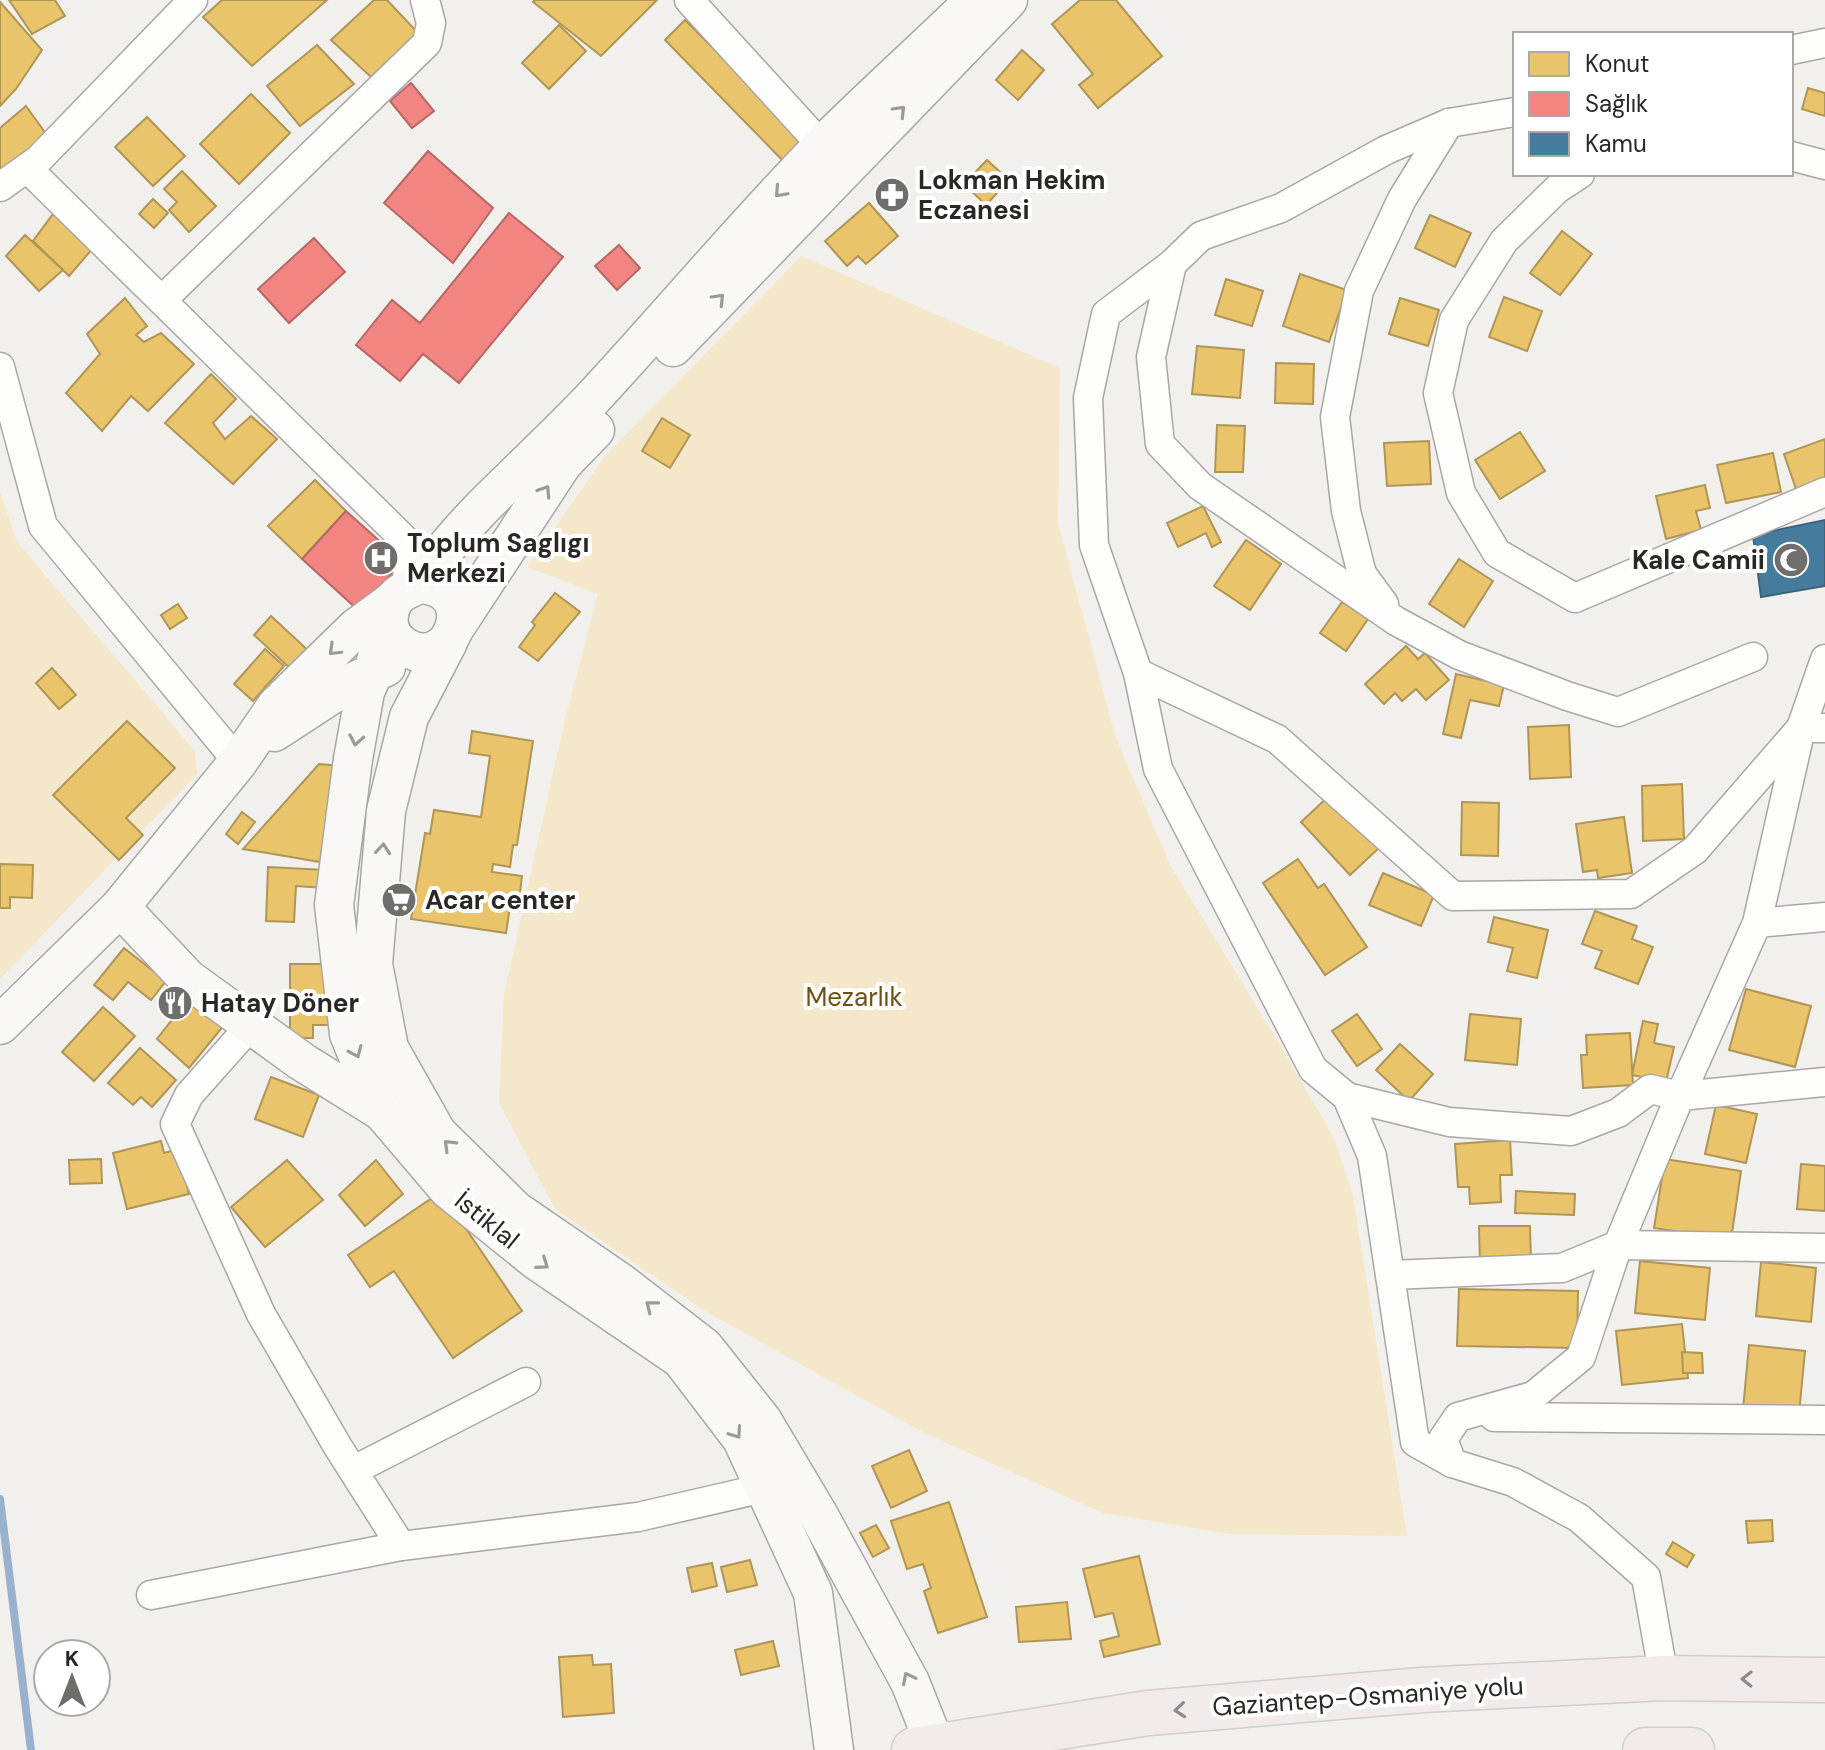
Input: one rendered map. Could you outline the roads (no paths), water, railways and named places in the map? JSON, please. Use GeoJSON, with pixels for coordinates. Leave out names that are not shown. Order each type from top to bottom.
{"type":"FeatureCollection","features":[{"type":"Feature","properties":{"kind":"highway","name":"Gaziantep-Osmaniye yolu"},"geometry":{"type":"LineString","coordinates":[[929,1749],[1148,1713],[1422,1690],[1664,1678],[1825,1680]]}},
{"type":"Feature","properties":{"kind":"highway"},"geometry":{"type":"LineString","coordinates":[[1645,1750],[1692,1750]]}},
{"type":"Feature","properties":{"kind":"street"},"geometry":{"type":"LineString","coordinates":[[0,187],[38,160],[193,0]]}},
{"type":"Feature","properties":{"kind":"street"},"geometry":{"type":"LineString","coordinates":[[162,300],[427,43],[431,23],[425,0]]}},
{"type":"Feature","properties":{"kind":"street"},"geometry":{"type":"LineString","coordinates":[[689,0],[833,158]]}},
{"type":"Feature","properties":{"kind":"street"},"geometry":{"type":"LineString","coordinates":[[238,762],[277,729],[346,685],[442,640],[563,463],[975,0]]}},
{"type":"Feature","properties":{"kind":"street"},"geometry":{"type":"LineString","coordinates":[[0,1025],[120,907],[238,762],[277,705],[356,628],[403,595],[587,404],[833,158],[1008,0]]}},
{"type":"Feature","properties":{"kind":"street"},"geometry":{"type":"LineString","coordinates":[[1793,50],[1825,43]]}},
{"type":"Feature","properties":{"kind":"street"},"geometry":{"type":"LineString","coordinates":[[1513,112],[1449,123],[1386,150],[1281,208],[1201,236],[1172,264],[1106,314],[1088,398],[1094,545],[1138,673],[1158,769],[1313,1069],[1347,1097],[1449,1122],[1571,1131],[1618,1113],[1650,1089],[1680,1096],[1825,1082]]}},
{"type":"Feature","properties":{"kind":"street"},"geometry":{"type":"LineString","coordinates":[[1396,621],[1362,574],[1346,511],[1335,417],[1359,291],[1402,199],[1449,123]]}},
{"type":"Feature","properties":{"kind":"street"},"geometry":{"type":"LineString","coordinates":[[1793,157],[1825,165]]}},
{"type":"Feature","properties":{"kind":"street"},"geometry":{"type":"LineString","coordinates":[[27,168],[406,541],[403,595],[389,623],[399,643],[411,650],[442,640]]}},
{"type":"Feature","properties":{"kind":"street"},"geometry":{"type":"LineString","coordinates":[[1577,176],[1557,189],[1504,241],[1454,320],[1450,335],[1438,393],[1461,493],[1497,553],[1575,598],[1825,492]]}},
{"type":"Feature","properties":{"kind":"street"},"geometry":{"type":"LineString","coordinates":[[1172,264],[1151,357],[1160,444],[1200,486],[1396,621],[1459,655],[1618,712],[1753,657]]}},
{"type":"Feature","properties":{"kind":"street"},"geometry":{"type":"LineString","coordinates":[[0,367],[43,526],[238,762]]}},
{"type":"Feature","properties":{"kind":"street"},"geometry":{"type":"LineString","coordinates":[[403,595],[440,589],[455,607],[409,717],[386,811],[373,964],[389,1048],[437,1133],[516,1211],[621,1283],[704,1347],[762,1420],[818,1514],[910,1682],[929,1749]]}},
{"type":"Feature","properties":{"kind":"street","name":"İstiklal"},"geometry":{"type":"LineString","coordinates":[[403,595],[365,692],[334,905],[349,1034],[384,1113],[448,1189],[536,1260],[681,1359],[742,1439],[813,1593],[834,1750]]}},
{"type":"Feature","properties":{"kind":"street"},"geometry":{"type":"LineString","coordinates":[[1452,1463],[1443,1439],[1458,1417],[1533,1396],[1581,1357],[1618,1245],[1757,923],[1813,728],[1825,659]]}},
{"type":"Feature","properties":{"kind":"street"},"geometry":{"type":"LineString","coordinates":[[1138,673],[1277,739],[1453,896],[1631,894],[1695,850],[1813,728]]}},
{"type":"Feature","properties":{"kind":"street"},"geometry":{"type":"LineString","coordinates":[[120,907],[188,979],[301,1061],[384,1113]]}},
{"type":"Feature","properties":{"kind":"street"},"geometry":{"type":"LineString","coordinates":[[1757,923],[1825,917]]}},
{"type":"Feature","properties":{"kind":"street"},"geometry":{"type":"LineString","coordinates":[[252,1024],[189,1095],[175,1124],[261,1314],[401,1546]]}},
{"type":"Feature","properties":{"kind":"street"},"geometry":{"type":"LineString","coordinates":[[1347,1097],[1372,1156],[1415,1442],[1452,1463],[1513,1482],[1579,1518],[1646,1577],[1664,1678]]}},
{"type":"Feature","properties":{"kind":"street"},"geometry":{"type":"LineString","coordinates":[[1390,1275],[1562,1268],[1618,1245],[1825,1248]]}},
{"type":"Feature","properties":{"kind":"street"},"geometry":{"type":"LineString","coordinates":[[354,1470],[526,1382]]}},
{"type":"Feature","properties":{"kind":"street"},"geometry":{"type":"LineString","coordinates":[[1458,1417],[1825,1420]]}},
{"type":"Feature","properties":{"kind":"street"},"geometry":{"type":"LineString","coordinates":[[151,1595],[401,1546],[638,1517],[764,1488]]}},
{"type":"Feature","properties":{"kind":"waterway"},"geometry":{"type":"LineString","coordinates":[[0,1499],[31,1750]]}},
{"type":"Feature","properties":{"kind":"place","name":"Lokman Hekim Eczanesi"},"geometry":{"type":"Point","coordinates":[892,195]}},
{"type":"Feature","properties":{"kind":"place","name":"Toplum Saglıgı Merkezi"},"geometry":{"type":"Point","coordinates":[381,558]}},
{"type":"Feature","properties":{"kind":"place","name":"Kale Camii"},"geometry":{"type":"Point","coordinates":[1791,560]}},
{"type":"Feature","properties":{"kind":"place","name":"Acar center"},"geometry":{"type":"Point","coordinates":[399,900]}},
{"type":"Feature","properties":{"kind":"place","name":"Hatay Döner"},"geometry":{"type":"Point","coordinates":[175,1003]}},
{"type":"Feature","properties":{"kind":"park label","name":"Mezarlık"},"geometry":{"type":"Point","coordinates":[854,997]}}]}
